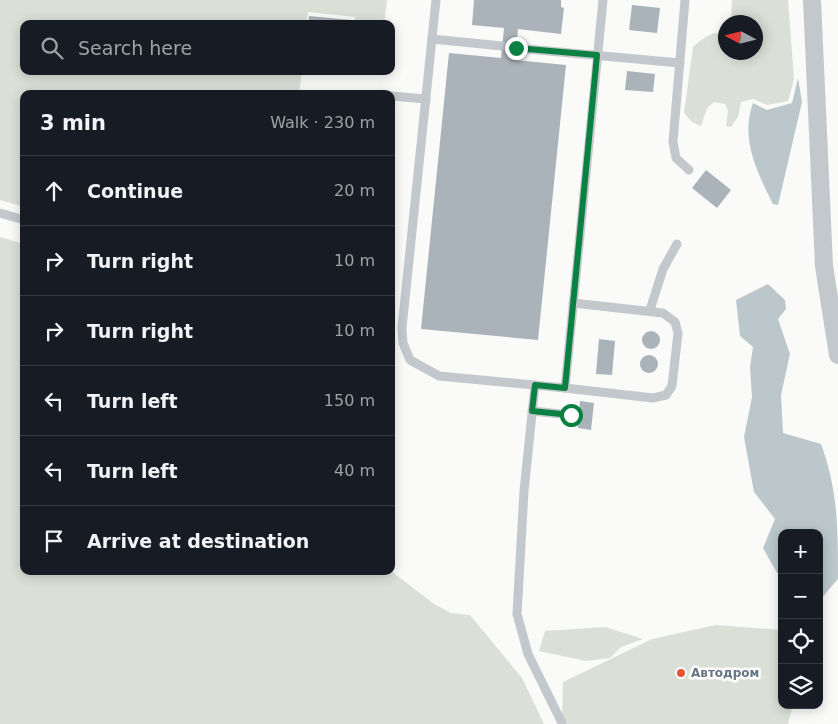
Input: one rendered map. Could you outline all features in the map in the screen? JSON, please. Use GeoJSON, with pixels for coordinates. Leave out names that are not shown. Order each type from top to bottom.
{"type":"FeatureCollection","features":[{"type":"Feature","properties":{"kind":"street"},"geometry":{"type":"LineString","coordinates":[[812,0],[824,266],[838,356]]}},
{"type":"Feature","properties":{"kind":"lane"},"geometry":{"type":"LineString","coordinates":[[436,0],[402,328],[403,343],[410,360],[439,376],[653,398],[666,395],[672,386],[678,334],[675,322],[664,313],[650,310],[573,303]]}},
{"type":"Feature","properties":{"kind":"lane"},"geometry":{"type":"LineString","coordinates":[[565,388],[603,0]]}},
{"type":"Feature","properties":{"kind":"lane"},"geometry":{"type":"LineString","coordinates":[[685,0],[673,142],[676,158],[689,170]]}},
{"type":"Feature","properties":{"kind":"lane"},"geometry":{"type":"LineString","coordinates":[[432,40],[502,46]]}},
{"type":"Feature","properties":{"kind":"lane"},"geometry":{"type":"LineString","coordinates":[[516,48],[680,63]]}},
{"type":"Feature","properties":{"kind":"lane"},"geometry":{"type":"LineString","coordinates":[[395,96],[426,99]]}},
{"type":"Feature","properties":{"kind":"lane"},"geometry":{"type":"LineString","coordinates":[[0,214],[20,219]]}},
{"type":"Feature","properties":{"kind":"lane"},"geometry":{"type":"LineString","coordinates":[[650,310],[663,269],[677,244]]}},
{"type":"Feature","properties":{"kind":"lane"},"geometry":{"type":"LineString","coordinates":[[535,385],[524,491],[517,614],[528,654],[562,724]]}},
{"type":"Feature","properties":{"kind":"lane"},"geometry":{"type":"LineString","coordinates":[[532,411],[571,415]]}},
{"type":"Feature","properties":{"kind":"shaded area"},"geometry":{"type":"Polygon","coordinates":[[[0,0],[387,0],[384,20],[355,20],[355,17],[308,12],[307,20],[20,20],[20,75],[301,75],[300,90],[20,90],[20,206],[0,200],[0,0]]]}},
{"type":"Feature","properties":{"kind":"shaded area"},"geometry":{"type":"Polygon","coordinates":[[[732,0],[788,0],[794,79],[788,101],[767,105],[753,99],[741,102],[738,117],[731,127],[726,126],[728,111],[725,104],[714,102],[707,108],[701,126],[692,122],[684,113],[693,47],[711,34],[718,33],[718,60],[763,60],[763,15],[731,15],[732,0]]]}},
{"type":"Feature","properties":{"kind":"shaded area"},"geometry":{"type":"Polygon","coordinates":[[[798,78],[802,102],[778,205],[773,204],[761,180],[752,155],[748,129],[749,116],[753,103],[767,110],[792,103],[798,78]]]}},
{"type":"Feature","properties":{"kind":"shaded area"},"geometry":{"type":"Polygon","coordinates":[[[0,237],[20,243],[20,575],[395,574],[434,604],[451,613],[470,615],[522,678],[544,724],[0,724],[0,237]]]}},
{"type":"Feature","properties":{"kind":"shaded area"},"geometry":{"type":"Polygon","coordinates":[[[768,284],[785,300],[786,309],[778,319],[790,354],[781,395],[783,433],[821,444],[827,461],[834,494],[838,579],[823,596],[823,529],[778,529],[778,573],[763,548],[775,519],[754,492],[744,437],[752,397],[750,367],[753,347],[740,336],[736,300],[768,284]]]}},
{"type":"Feature","properties":{"kind":"shaded area","name":"Автодром"},"geometry":{"type":"Polygon","coordinates":[[[716,625],[778,630],[778,709],[792,709],[788,724],[562,724],[563,682],[652,639],[716,625]]]}},
{"type":"Feature","properties":{"kind":"shaded area"},"geometry":{"type":"Polygon","coordinates":[[[605,627],[643,639],[621,647],[610,658],[586,661],[539,651],[545,631],[605,627]]]}},
{"type":"Feature","properties":{"kind":"building"},"geometry":{"type":"Polygon","coordinates":[[[474,0],[561,0],[561,7],[564,8],[561,34],[518,29],[515,60],[566,65],[538,340],[421,329],[449,53],[501,58],[504,28],[472,25],[474,0]]]}},
{"type":"Feature","properties":{"kind":"building"},"geometry":{"type":"Polygon","coordinates":[[[632,5],[660,8],[657,33],[629,30],[632,5]]]}},
{"type":"Feature","properties":{"kind":"building"},"geometry":{"type":"Polygon","coordinates":[[[309,16],[351,20],[308,20],[309,16]]]}},
{"type":"Feature","properties":{"kind":"building"},"geometry":{"type":"Polygon","coordinates":[[[627,71],[655,74],[653,92],[625,90],[627,71]]]}},
{"type":"Feature","properties":{"kind":"building"},"geometry":{"type":"Polygon","coordinates":[[[706,170],[731,190],[717,208],[692,188],[706,170]]]}},
{"type":"Feature","properties":{"kind":"building"},"geometry":{"type":"Polygon","coordinates":[[[651,331],[657,334],[660,340],[657,346],[651,349],[645,346],[642,340],[645,334],[651,331]]]}},
{"type":"Feature","properties":{"kind":"building"},"geometry":{"type":"Polygon","coordinates":[[[599,339],[615,341],[612,375],[596,374],[599,339]]]}},
{"type":"Feature","properties":{"kind":"building"},"geometry":{"type":"Polygon","coordinates":[[[649,355],[655,358],[658,364],[655,370],[649,373],[643,370],[640,364],[643,358],[649,355]]]}},
{"type":"Feature","properties":{"kind":"building"},"geometry":{"type":"Polygon","coordinates":[[[580,401],[594,403],[591,430],[578,428],[580,401]]]}},
{"type":"Feature","properties":{"kind":"place","name":"Автодром"},"geometry":{"type":"Point","coordinates":[681,673]}},
{"type":"Feature","properties":{"kind":"route"},"geometry":{"type":"LineString","coordinates":[[516,48],[597,55],[565,388],[535,385],[532,411],[571,415]]}}]}
